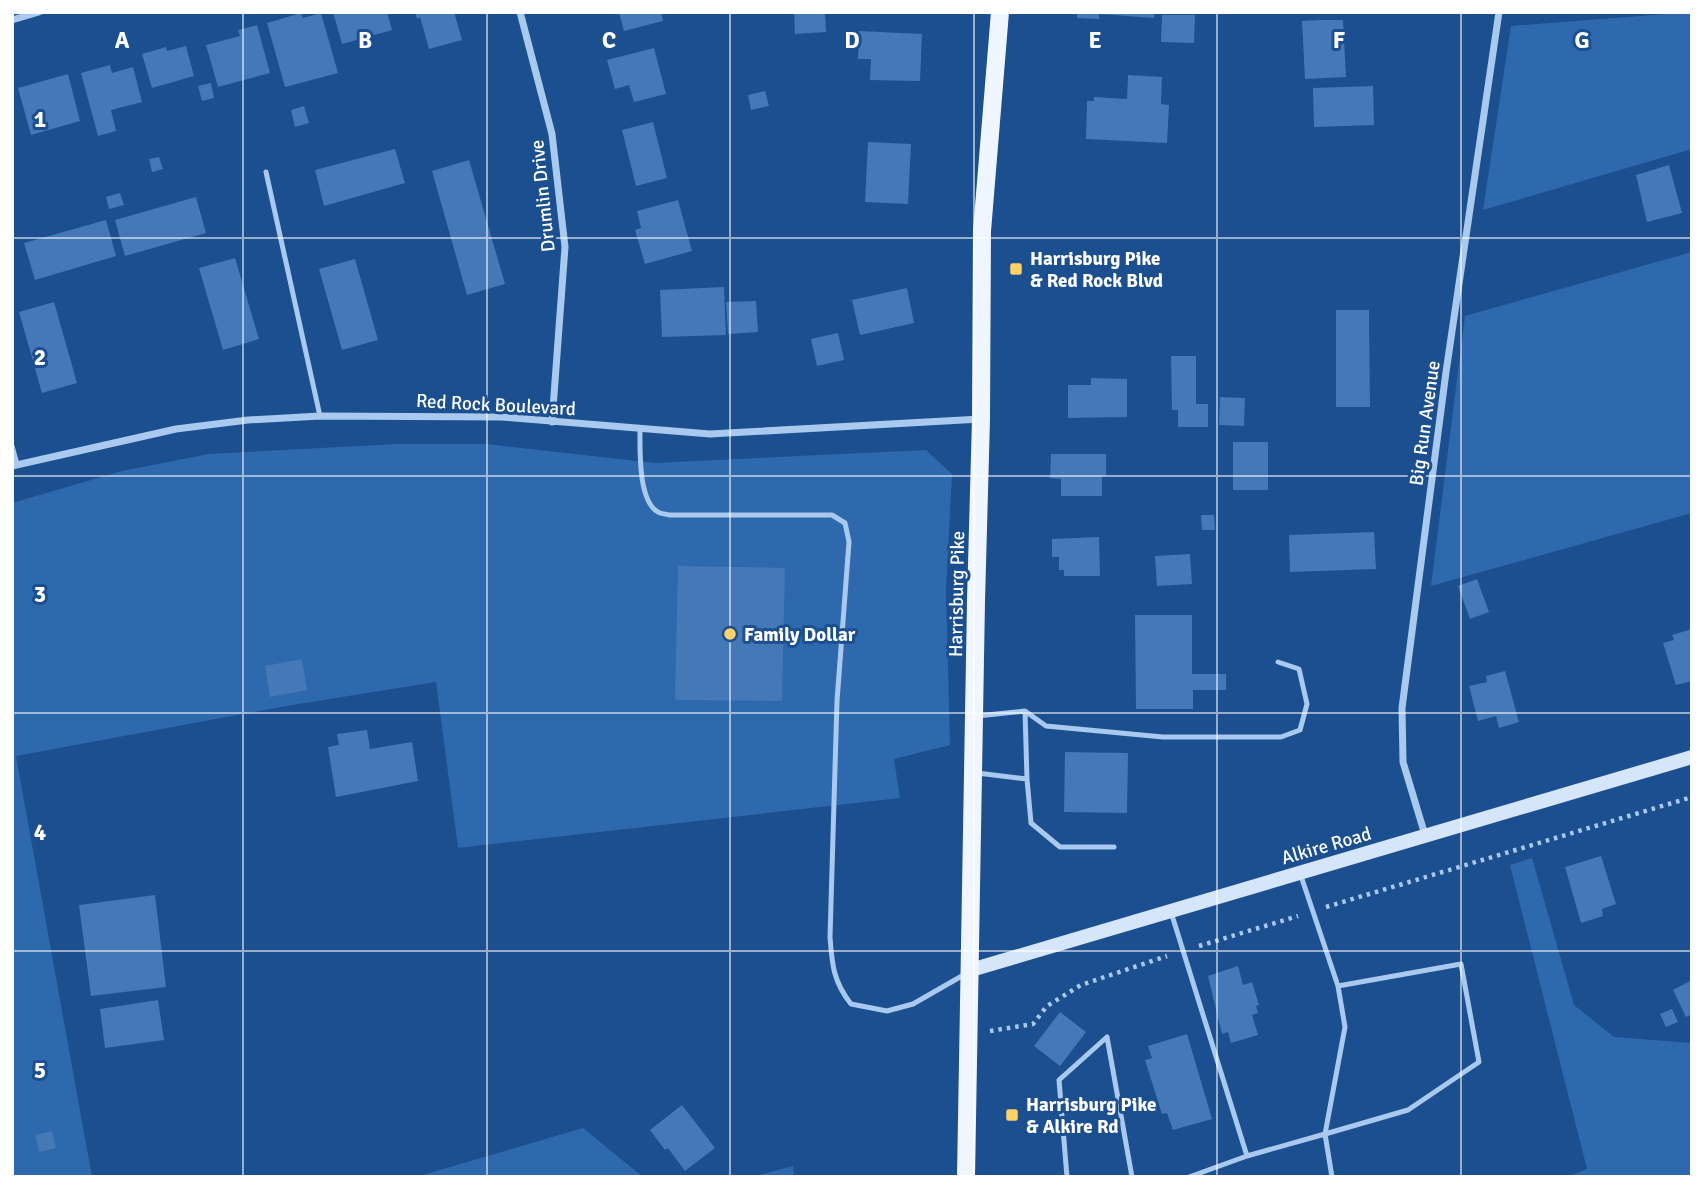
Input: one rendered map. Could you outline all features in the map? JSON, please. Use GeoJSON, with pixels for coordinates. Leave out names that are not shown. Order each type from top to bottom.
{"type":"FeatureCollection","features":[{"type":"Feature","properties":{"kind":"main road","name":"Harrisburg Pike"},"geometry":{"type":"LineString","coordinates":[[966,1177],[981,419],[982,231],[1000,12]]}},
{"type":"Feature","properties":{"kind":"main road","name":"Alkire Road"},"geometry":{"type":"LineString","coordinates":[[971,970],[1692,757]]}},
{"type":"Feature","properties":{"kind":"street"},"geometry":{"type":"LineString","coordinates":[[12,20],[39,12]]}},
{"type":"Feature","properties":{"kind":"street","name":"Drumlin Drive"},"geometry":{"type":"LineString","coordinates":[[520,12],[552,134],[565,247],[552,422]]}},
{"type":"Feature","properties":{"kind":"street","name":"Big Run Avenue"},"geometry":{"type":"LineString","coordinates":[[1426,836],[1404,762],[1402,708],[1446,372],[1499,12]]}},
{"type":"Feature","properties":{"kind":"street","name":"Red Rock Boulevard"},"geometry":{"type":"LineString","coordinates":[[15,465],[176,429],[248,420],[320,416],[502,417],[710,435],[981,419]]}},
{"type":"Feature","properties":{"kind":"lane"},"geometry":{"type":"LineString","coordinates":[[266,173],[320,416]]}},
{"type":"Feature","properties":{"kind":"lane"},"geometry":{"type":"LineString","coordinates":[[640,430],[639,457],[643,480],[651,505],[658,512],[669,515],[832,515],[845,523],[849,542],[837,701],[830,936],[833,970],[839,988],[850,1004],[887,1011],[913,1004],[971,970]]}},
{"type":"Feature","properties":{"kind":"lane"},"geometry":{"type":"LineString","coordinates":[[12,446],[15,465]]}},
{"type":"Feature","properties":{"kind":"lane"},"geometry":{"type":"LineString","coordinates":[[974,716],[1025,711],[1046,726],[1163,737],[1280,737],[1300,730],[1307,704],[1299,669],[1278,662]]}},
{"type":"Feature","properties":{"kind":"lane"},"geometry":{"type":"LineString","coordinates":[[1025,711],[1031,823],[1060,847],[1114,847]]}},
{"type":"Feature","properties":{"kind":"lane"},"geometry":{"type":"LineString","coordinates":[[973,772],[1027,779]]}},
{"type":"Feature","properties":{"kind":"lane"},"geometry":{"type":"LineString","coordinates":[[1300,873],[1338,986],[1345,1027],[1325,1134],[1332,1177]]}},
{"type":"Feature","properties":{"kind":"lane"},"geometry":{"type":"LineString","coordinates":[[1171,911],[1247,1156]]}},
{"type":"Feature","properties":{"kind":"lane"},"geometry":{"type":"LineString","coordinates":[[1191,1176],[1247,1156],[1408,1111],[1479,1062],[1461,964],[1338,986]]}},
{"type":"Feature","properties":{"kind":"lane"},"geometry":{"type":"LineString","coordinates":[[1067,1177],[1059,1080],[1107,1037],[1132,1177]]}},
{"type":"Feature","properties":{"kind":"shaded area"},"geometry":{"type":"Polygon","coordinates":[[[1692,12],[1692,149],[1483,210],[1511,26],[1692,12]]]}},
{"type":"Feature","properties":{"kind":"shaded area"},"geometry":{"type":"Polygon","coordinates":[[[1692,252],[1692,513],[1431,586],[1465,316],[1692,252]]]}},
{"type":"Feature","properties":{"kind":"shaded area"},"geometry":{"type":"Polygon","coordinates":[[[397,444],[486,444],[655,463],[926,450],[952,474],[946,590],[950,745],[894,759],[900,798],[458,848],[436,682],[286,706],[16,756],[92,1177],[12,1177],[12,503],[122,471],[209,454],[397,444]]]}},
{"type":"Feature","properties":{"kind":"shaded area"},"geometry":{"type":"Polygon","coordinates":[[[1532,858],[1574,1005],[1614,1037],[1692,1043],[1692,1177],[1567,1177],[1587,1169],[1510,865],[1532,858]]]}},
{"type":"Feature","properties":{"kind":"shaded area"},"geometry":{"type":"Polygon","coordinates":[[[583,1128],[643,1177],[416,1177],[583,1128]]]}},
{"type":"Feature","properties":{"kind":"shaded area"},"geometry":{"type":"Polygon","coordinates":[[[793,1166],[794,1177],[752,1177],[793,1166]]]}},
{"type":"Feature","properties":{"kind":"building"},"geometry":{"type":"Polygon","coordinates":[[[333,12],[387,12],[392,30],[342,44],[333,12]]]}},
{"type":"Feature","properties":{"kind":"building"},"geometry":{"type":"Polygon","coordinates":[[[415,12],[454,12],[462,40],[429,49],[420,17],[417,19],[415,12]]]}},
{"type":"Feature","properties":{"kind":"building"},"geometry":{"type":"Polygon","coordinates":[[[619,12],[661,12],[663,21],[624,31],[619,12]]]}},
{"type":"Feature","properties":{"kind":"building"},"geometry":{"type":"Polygon","coordinates":[[[794,12],[825,12],[826,32],[795,34],[794,12]]]}},
{"type":"Feature","properties":{"kind":"building"},"geometry":{"type":"Polygon","coordinates":[[[1077,12],[1154,12],[1154,18],[1099,14],[1099,19],[1077,18],[1077,12]]]}},
{"type":"Feature","properties":{"kind":"building"},"geometry":{"type":"Polygon","coordinates":[[[301,13],[303,18],[321,13],[338,73],[285,87],[267,23],[301,13]]]}},
{"type":"Feature","properties":{"kind":"building"},"geometry":{"type":"Polygon","coordinates":[[[1162,15],[1195,15],[1194,43],[1161,42],[1162,15]]]}},
{"type":"Feature","properties":{"kind":"building"},"geometry":{"type":"Polygon","coordinates":[[[1343,20],[1346,77],[1305,79],[1302,21],[1343,20]]]}},
{"type":"Feature","properties":{"kind":"building"},"geometry":{"type":"Polygon","coordinates":[[[257,25],[270,73],[218,87],[206,45],[240,36],[238,30],[257,25]]]}},
{"type":"Feature","properties":{"kind":"building"},"geometry":{"type":"Polygon","coordinates":[[[859,31],[922,34],[920,81],[870,80],[871,59],[858,59],[859,31]]]}},
{"type":"Feature","properties":{"kind":"building"},"geometry":{"type":"Polygon","coordinates":[[[186,46],[194,76],[152,88],[142,54],[166,47],[167,51],[186,46]]]}},
{"type":"Feature","properties":{"kind":"building"},"geometry":{"type":"Polygon","coordinates":[[[654,48],[666,94],[634,102],[629,85],[615,89],[607,60],[654,48]]]}},
{"type":"Feature","properties":{"kind":"building"},"geometry":{"type":"Polygon","coordinates":[[[110,65],[112,73],[133,67],[142,102],[111,110],[116,131],[98,136],[81,73],[110,65]]]}},
{"type":"Feature","properties":{"kind":"building"},"geometry":{"type":"Polygon","coordinates":[[[68,74],[80,121],[31,135],[18,88],[68,74]]]}},
{"type":"Feature","properties":{"kind":"building"},"geometry":{"type":"Polygon","coordinates":[[[1128,75],[1162,77],[1161,104],[1169,105],[1167,143],[1086,139],[1087,101],[1094,101],[1094,97],[1127,99],[1128,75]]]}},
{"type":"Feature","properties":{"kind":"building"},"geometry":{"type":"Polygon","coordinates":[[[211,83],[214,98],[202,101],[198,86],[211,83]]]}},
{"type":"Feature","properties":{"kind":"building"},"geometry":{"type":"Polygon","coordinates":[[[1373,86],[1374,125],[1314,127],[1313,88],[1373,86]]]}},
{"type":"Feature","properties":{"kind":"building"},"geometry":{"type":"Polygon","coordinates":[[[765,91],[769,106],[751,110],[748,95],[765,91]]]}},
{"type":"Feature","properties":{"kind":"building"},"geometry":{"type":"Polygon","coordinates":[[[304,106],[309,123],[295,127],[291,110],[304,106]]]}},
{"type":"Feature","properties":{"kind":"building"},"geometry":{"type":"Polygon","coordinates":[[[653,122],[667,178],[636,186],[622,130],[653,122]]]}},
{"type":"Feature","properties":{"kind":"building"},"geometry":{"type":"Polygon","coordinates":[[[868,142],[911,144],[908,204],[865,202],[868,142]]]}},
{"type":"Feature","properties":{"kind":"building"},"geometry":{"type":"Polygon","coordinates":[[[395,149],[405,183],[324,206],[315,170],[395,149]]]}},
{"type":"Feature","properties":{"kind":"building"},"geometry":{"type":"Polygon","coordinates":[[[159,157],[163,169],[152,172],[149,159],[159,157]]]}},
{"type":"Feature","properties":{"kind":"building"},"geometry":{"type":"Polygon","coordinates":[[[469,160],[505,284],[467,295],[432,171],[469,160]]]}},
{"type":"Feature","properties":{"kind":"building"},"geometry":{"type":"Polygon","coordinates":[[[1669,165],[1682,213],[1647,222],[1636,175],[1669,165]]]}},
{"type":"Feature","properties":{"kind":"building"},"geometry":{"type":"Polygon","coordinates":[[[120,193],[124,205],[109,209],[106,197],[120,193]]]}},
{"type":"Feature","properties":{"kind":"building"},"geometry":{"type":"Polygon","coordinates":[[[196,197],[206,233],[125,256],[115,220],[196,197]]]}},
{"type":"Feature","properties":{"kind":"building"},"geometry":{"type":"Polygon","coordinates":[[[678,200],[692,251],[645,264],[635,230],[641,228],[637,211],[678,200]]]}},
{"type":"Feature","properties":{"kind":"building"},"geometry":{"type":"Polygon","coordinates":[[[106,220],[116,256],[35,280],[24,243],[106,220]]]}},
{"type":"Feature","properties":{"kind":"building"},"geometry":{"type":"Polygon","coordinates":[[[235,258],[259,339],[223,350],[199,268],[235,258]]]}},
{"type":"Feature","properties":{"kind":"building"},"geometry":{"type":"Polygon","coordinates":[[[355,259],[378,340],[342,350],[319,269],[355,259]]]}},
{"type":"Feature","properties":{"kind":"building"},"geometry":{"type":"Polygon","coordinates":[[[724,287],[726,335],[662,337],[660,290],[724,287]]]}},
{"type":"Feature","properties":{"kind":"building"},"geometry":{"type":"Polygon","coordinates":[[[907,288],[914,323],[860,335],[852,300],[907,288]]]}},
{"type":"Feature","properties":{"kind":"building"},"geometry":{"type":"Polygon","coordinates":[[[756,301],[758,332],[728,334],[726,302],[756,301]]]}},
{"type":"Feature","properties":{"kind":"building"},"geometry":{"type":"Polygon","coordinates":[[[54,302],[77,383],[42,393],[19,312],[54,302]]]}},
{"type":"Feature","properties":{"kind":"building"},"geometry":{"type":"Polygon","coordinates":[[[1336,310],[1369,310],[1370,407],[1336,407],[1336,310]]]}},
{"type":"Feature","properties":{"kind":"building"},"geometry":{"type":"Polygon","coordinates":[[[838,333],[844,360],[817,366],[811,339],[838,333]]]}},
{"type":"Feature","properties":{"kind":"building"},"geometry":{"type":"Polygon","coordinates":[[[1171,356],[1196,356],[1196,404],[1208,404],[1208,427],[1178,427],[1178,410],[1172,410],[1171,356]]]}},
{"type":"Feature","properties":{"kind":"building"},"geometry":{"type":"Polygon","coordinates":[[[1091,378],[1127,379],[1127,417],[1068,418],[1068,385],[1091,385],[1091,378]]]}},
{"type":"Feature","properties":{"kind":"building"},"geometry":{"type":"Polygon","coordinates":[[[1220,397],[1245,398],[1244,426],[1219,425],[1220,397]]]}},
{"type":"Feature","properties":{"kind":"building"},"geometry":{"type":"Polygon","coordinates":[[[1233,442],[1268,442],[1268,490],[1233,490],[1233,442]]]}},
{"type":"Feature","properties":{"kind":"building"},"geometry":{"type":"Polygon","coordinates":[[[1051,454],[1106,454],[1102,496],[1061,496],[1061,479],[1050,478],[1051,454]]]}},
{"type":"Feature","properties":{"kind":"building"},"geometry":{"type":"Polygon","coordinates":[[[1201,515],[1214,515],[1215,530],[1202,530],[1201,515]]]}},
{"type":"Feature","properties":{"kind":"building"},"geometry":{"type":"Polygon","coordinates":[[[1374,532],[1376,569],[1290,572],[1289,535],[1374,532]]]}},
{"type":"Feature","properties":{"kind":"building"},"geometry":{"type":"Polygon","coordinates":[[[1099,537],[1100,576],[1064,576],[1064,570],[1059,570],[1059,557],[1052,557],[1052,539],[1099,537]]]}},
{"type":"Feature","properties":{"kind":"building"},"geometry":{"type":"Polygon","coordinates":[[[1190,554],[1192,584],[1157,586],[1155,556],[1190,554]]]}},
{"type":"Feature","properties":{"kind":"building","name":"Family Dollar"},"geometry":{"type":"Polygon","coordinates":[[[678,566],[785,568],[782,701],[675,700],[678,566]]]}},
{"type":"Feature","properties":{"kind":"building"},"geometry":{"type":"Polygon","coordinates":[[[1477,579],[1489,612],[1470,619],[1458,586],[1477,579]]]}},
{"type":"Feature","properties":{"kind":"building"},"geometry":{"type":"Polygon","coordinates":[[[1135,615],[1192,615],[1192,674],[1226,674],[1226,690],[1193,690],[1193,709],[1136,709],[1135,615]]]}},
{"type":"Feature","properties":{"kind":"building"},"geometry":{"type":"Polygon","coordinates":[[[1692,629],[1692,681],[1676,685],[1663,643],[1674,640],[1672,635],[1692,629]]]}},
{"type":"Feature","properties":{"kind":"building"},"geometry":{"type":"Polygon","coordinates":[[[302,659],[307,690],[270,697],[265,666],[302,659]]]}},
{"type":"Feature","properties":{"kind":"building"},"geometry":{"type":"Polygon","coordinates":[[[1505,671],[1519,722],[1499,728],[1496,716],[1478,721],[1469,686],[1487,682],[1486,676],[1505,671]]]}},
{"type":"Feature","properties":{"kind":"building"},"geometry":{"type":"Polygon","coordinates":[[[367,730],[370,749],[412,742],[418,781],[336,797],[328,747],[339,745],[337,734],[367,730]]]}},
{"type":"Feature","properties":{"kind":"building"},"geometry":{"type":"Polygon","coordinates":[[[1065,752],[1128,753],[1127,813],[1064,812],[1065,752]]]}},
{"type":"Feature","properties":{"kind":"building"},"geometry":{"type":"Polygon","coordinates":[[[1601,856],[1616,904],[1602,909],[1603,916],[1581,923],[1565,867],[1601,856]]]}},
{"type":"Feature","properties":{"kind":"building"},"geometry":{"type":"Polygon","coordinates":[[[155,895],[166,987],[91,996],[79,905],[155,895]]]}},
{"type":"Feature","properties":{"kind":"building"},"geometry":{"type":"Polygon","coordinates":[[[1238,966],[1243,985],[1252,982],[1259,1005],[1256,1006],[1258,1013],[1252,1015],[1258,1035],[1231,1043],[1228,1032],[1222,1034],[1208,976],[1238,966]]]}},
{"type":"Feature","properties":{"kind":"building"},"geometry":{"type":"Polygon","coordinates":[[[1692,980],[1692,1014],[1686,1017],[1673,990],[1692,980]]]}},
{"type":"Feature","properties":{"kind":"building"},"geometry":{"type":"Polygon","coordinates":[[[158,1000],[164,1040],[105,1048],[100,1009],[158,1000]]]}},
{"type":"Feature","properties":{"kind":"building"},"geometry":{"type":"Polygon","coordinates":[[[1672,1009],[1678,1022],[1666,1027],[1660,1014],[1672,1009]]]}},
{"type":"Feature","properties":{"kind":"building"},"geometry":{"type":"Polygon","coordinates":[[[1060,1012],[1086,1032],[1060,1066],[1034,1046],[1060,1012]]]}},
{"type":"Feature","properties":{"kind":"building"},"geometry":{"type":"Polygon","coordinates":[[[1187,1034],[1212,1119],[1173,1130],[1167,1113],[1162,1114],[1145,1060],[1152,1058],[1148,1046],[1187,1034]]]}},
{"type":"Feature","properties":{"kind":"building"},"geometry":{"type":"Polygon","coordinates":[[[682,1105],[715,1148],[685,1171],[650,1130],[682,1105]]]}},
{"type":"Feature","properties":{"kind":"building"},"geometry":{"type":"Polygon","coordinates":[[[52,1131],[56,1148],[39,1152],[35,1135],[52,1131]]]}},
{"type":"Feature","properties":{"kind":"place","name":"Harrisburg Pike & Red Rock Blvd"},"geometry":{"type":"Point","coordinates":[1016,269]}},
{"type":"Feature","properties":{"kind":"place","name":"Family Dollar"},"geometry":{"type":"Point","coordinates":[730,634]}},
{"type":"Feature","properties":{"kind":"place","name":"Harrisburg Pike & Alkire Rd"},"geometry":{"type":"Point","coordinates":[1012,1115]}}]}
